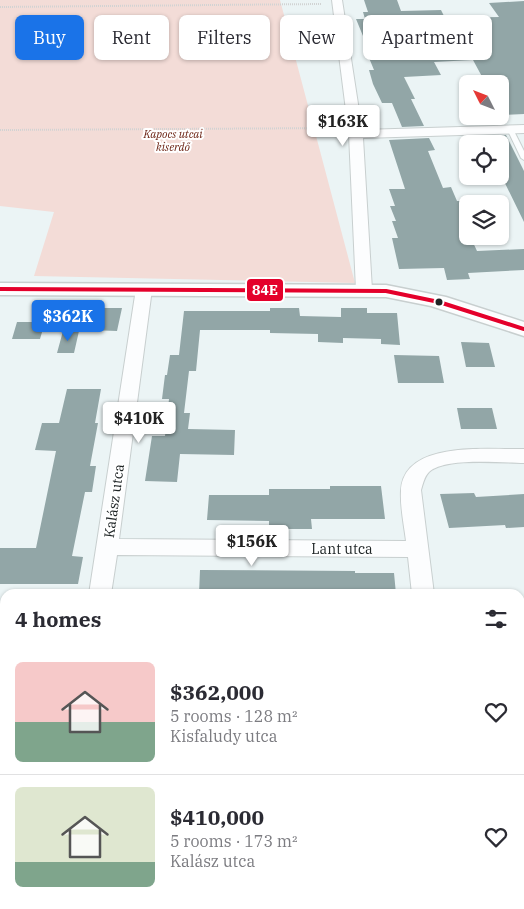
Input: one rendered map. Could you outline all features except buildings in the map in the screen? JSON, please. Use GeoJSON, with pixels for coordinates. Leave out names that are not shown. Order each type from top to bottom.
{"type":"FeatureCollection","features":[{"type":"Feature","properties":{"kind":"street"},"geometry":{"type":"LineString","coordinates":[[338,2],[356,131],[364,290]]}},
{"type":"Feature","properties":{"kind":"street"},"geometry":{"type":"LineString","coordinates":[[356,131],[524,129]]}},
{"type":"Feature","properties":{"kind":"street"},"geometry":{"type":"LineString","coordinates":[[0,289],[364,290],[400,293],[446,304],[524,329]]}},
{"type":"Feature","properties":{"kind":"street","name":"Kalász utca"},"geometry":{"type":"LineString","coordinates":[[101,589],[144,289]]}},
{"type":"Feature","properties":{"kind":"street"},"geometry":{"type":"LineString","coordinates":[[423,589],[411,490],[414,478],[422,467],[438,459],[524,456]]}},
{"type":"Feature","properties":{"kind":"street","name":"Lant utca"},"geometry":{"type":"LineString","coordinates":[[107,547],[419,549]]}},
{"type":"Feature","properties":{"kind":"lane"},"geometry":{"type":"LineString","coordinates":[[510,129],[524,158]]}},
{"type":"Feature","properties":{"kind":"path"},"geometry":{"type":"LineString","coordinates":[[0,7],[338,2]]}},
{"type":"Feature","properties":{"kind":"path"},"geometry":{"type":"LineString","coordinates":[[0,130],[356,131]]}},
{"type":"Feature","properties":{"kind":"green space","name":"Kapocs utcai kiserdő"},"geometry":{"type":"Polygon","coordinates":[[[0,0],[280,0],[284,15],[280,15],[280,60],[296,60],[355,283],[34,276],[54,212],[0,206],[0,0]]]}},
{"type":"Feature","properties":{"kind":"transit line","name":"84E"},"geometry":{"type":"LineString","coordinates":[[0,289],[386,291],[439,302],[524,329]]}}]}
